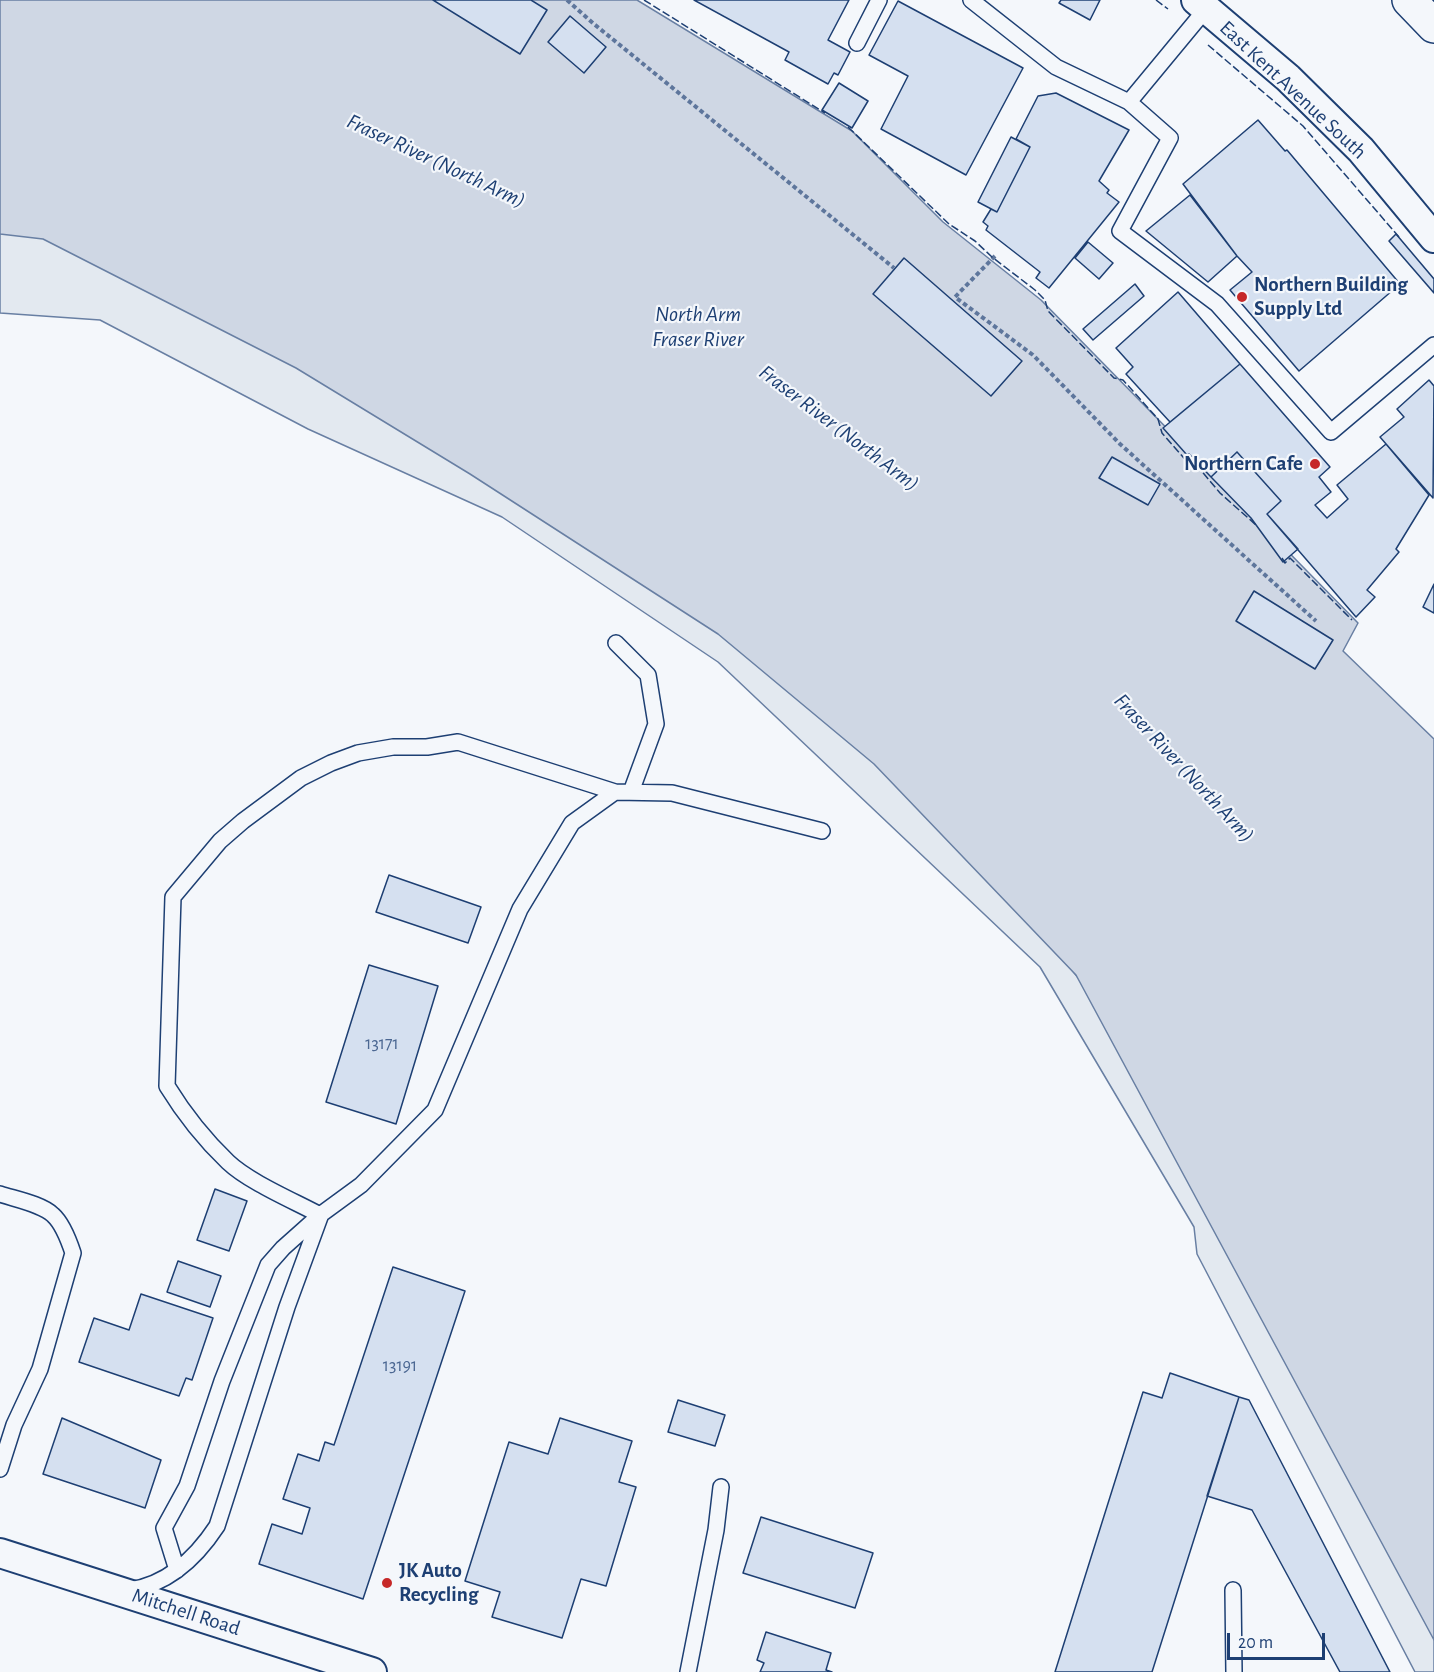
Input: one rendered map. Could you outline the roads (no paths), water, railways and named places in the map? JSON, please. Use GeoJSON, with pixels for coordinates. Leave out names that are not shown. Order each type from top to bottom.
{"type":"FeatureCollection","features":[{"type":"Feature","properties":{"kind":"street"},"geometry":{"type":"LineString","coordinates":[[1409,0],[1434,26]]}},
{"type":"Feature","properties":{"kind":"street","name":"East Kent Avenue South"},"geometry":{"type":"LineString","coordinates":[[1201,4],[1288,78],[1361,150],[1434,238]]}},
{"type":"Feature","properties":{"kind":"street","name":"Mitchell Road"},"geometry":{"type":"LineString","coordinates":[[0,1552],[372,1672]]}},
{"type":"Feature","properties":{"kind":"lane"},"geometry":{"type":"LineString","coordinates":[[857,43],[879,0]]}},
{"type":"Feature","properties":{"kind":"lane"},"geometry":{"type":"LineString","coordinates":[[971,0],[1056,66],[1129,102],[1170,138],[1120,231],[1217,304],[1331,432],[1434,345]]}},
{"type":"Feature","properties":{"kind":"lane"},"geometry":{"type":"LineString","coordinates":[[1129,102],[1201,4]]}},
{"type":"Feature","properties":{"kind":"lane"},"geometry":{"type":"LineString","coordinates":[[177,1570],[164,1528],[187,1486],[222,1381],[268,1265],[283,1248],[321,1215],[361,1185],[435,1110],[520,909],[572,823],[623,792],[656,724],[648,675],[616,643]]}},
{"type":"Feature","properties":{"kind":"lane"},"geometry":{"type":"LineString","coordinates":[[321,1215],[246,1175],[228,1162],[182,1110],[167,1086],[173,897],[220,841],[243,821],[301,778],[358,753],[393,747],[427,747],[458,742],[623,792],[672,793],[822,831]]}},
{"type":"Feature","properties":{"kind":"lane"},"geometry":{"type":"LineString","coordinates":[[0,1194],[34,1205],[53,1215],[73,1252],[40,1369],[15,1425],[0,1469]]}},
{"type":"Feature","properties":{"kind":"lane"},"geometry":{"type":"LineString","coordinates":[[121,1591],[143,1588],[177,1570],[206,1543],[217,1526],[287,1307],[321,1215]]}},
{"type":"Feature","properties":{"kind":"lane"},"geometry":{"type":"LineString","coordinates":[[688,1672],[716,1530],[721,1487]]}},
{"type":"Feature","properties":{"kind":"lane"},"geometry":{"type":"LineString","coordinates":[[1233,1590],[1234,1672]]}},
{"type":"Feature","properties":{"kind":"water","name":"North Arm Fraser River"},"geometry":{"type":"Polygon","coordinates":[[[0,0],[637,0],[852,131],[943,222],[1041,300],[1358,623],[1343,651],[1434,739],[1434,1640],[1076,975],[874,764],[718,634],[470,474],[296,368],[43,239],[0,234],[0,0]]]}},
{"type":"Feature","properties":{"kind":"place","name":"Northern Building Supply Ltd"},"geometry":{"type":"Point","coordinates":[1242,297]}},
{"type":"Feature","properties":{"kind":"place","name":"Northern Cafe"},"geometry":{"type":"Point","coordinates":[1315,464]}},
{"type":"Feature","properties":{"kind":"place","name":"JK Auto Recycling"},"geometry":{"type":"Point","coordinates":[387,1583]}},
{"type":"Feature","properties":{"kind":"water label","name":"Fraser River (North Arm)"},"geometry":{"type":"Point","coordinates":[436,161]}},
{"type":"Feature","properties":{"kind":"water label","name":"Fraser River (North Arm)"},"geometry":{"type":"Point","coordinates":[839,428]}},
{"type":"Feature","properties":{"kind":"water label","name":"Fraser River (North Arm)"},"geometry":{"type":"Point","coordinates":[1184,768]}}]}
